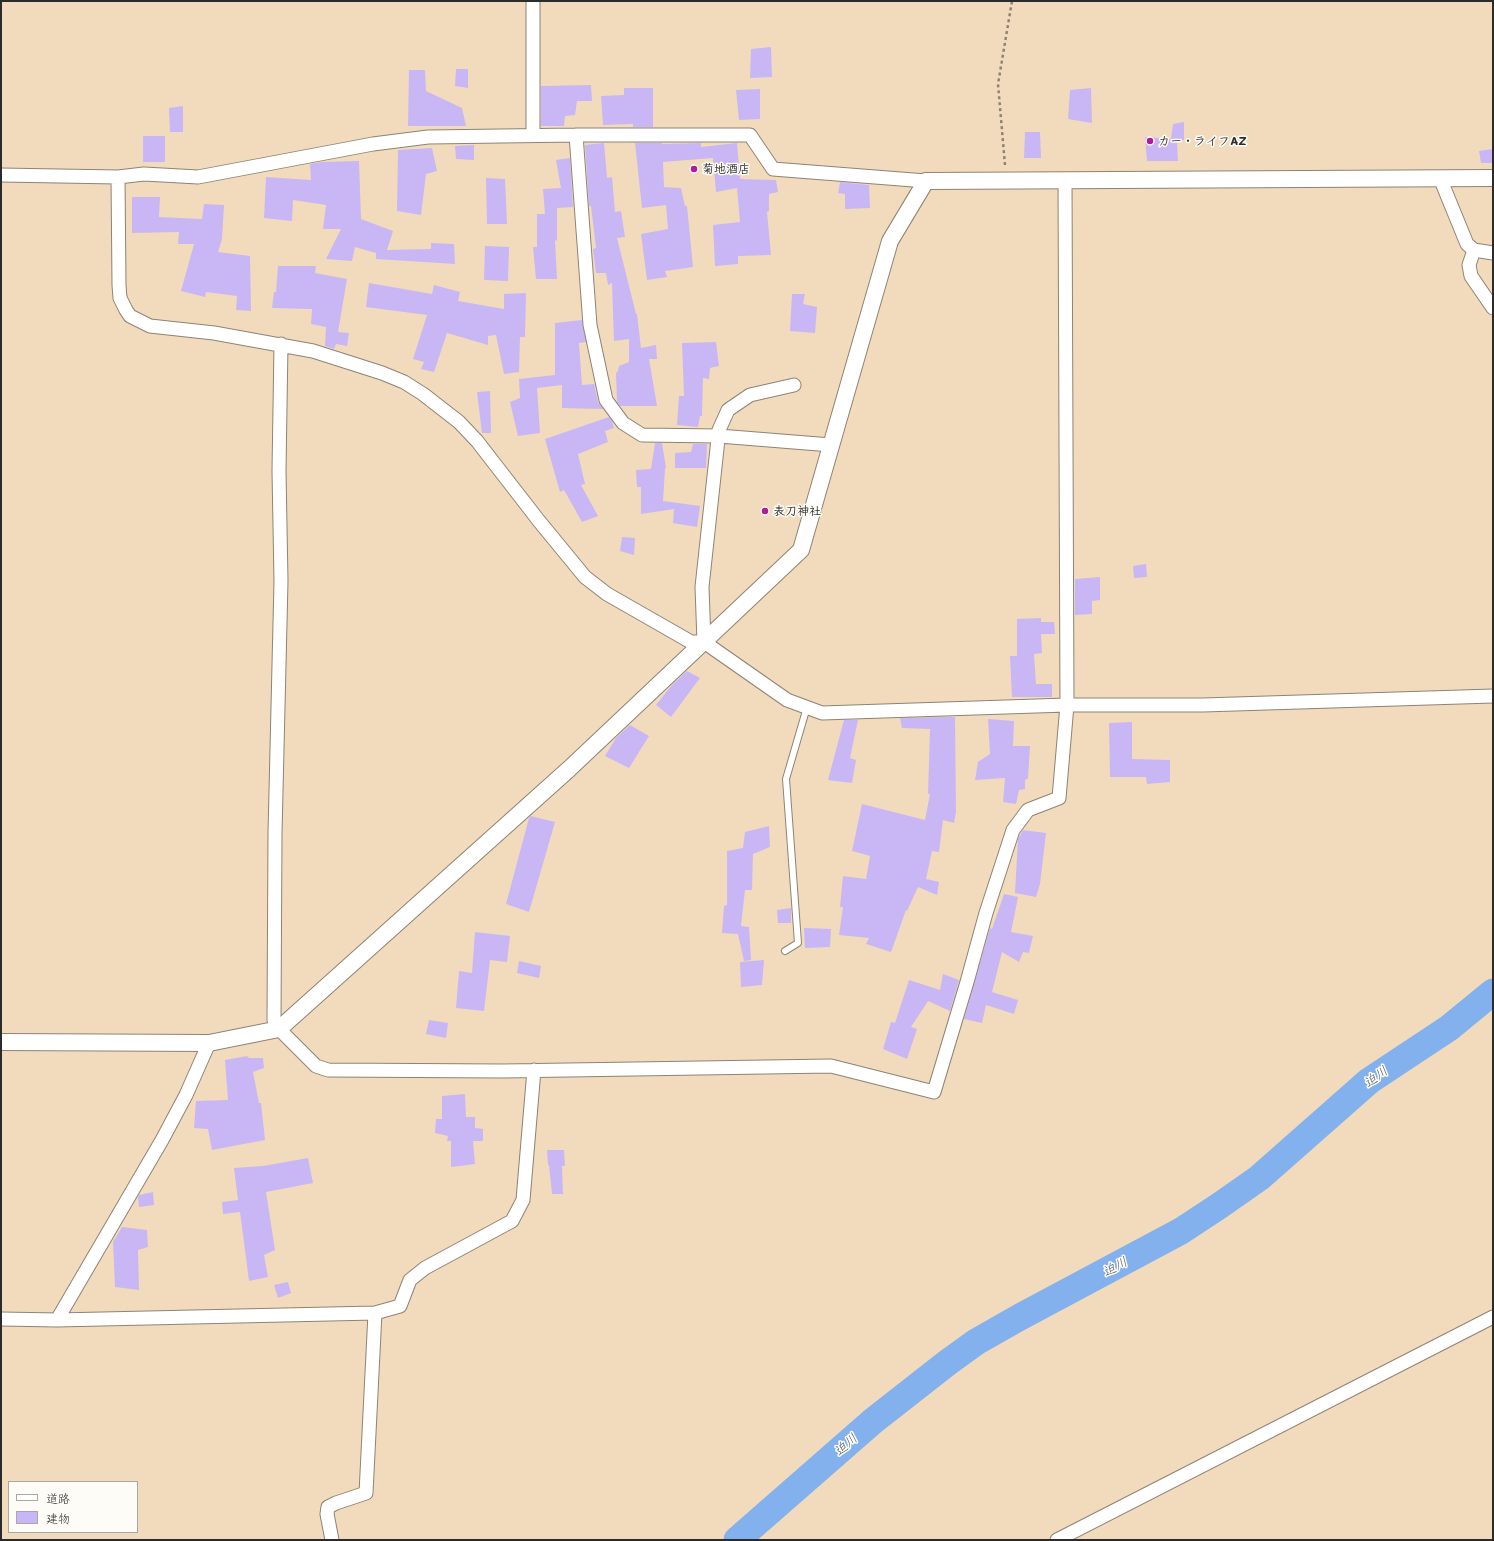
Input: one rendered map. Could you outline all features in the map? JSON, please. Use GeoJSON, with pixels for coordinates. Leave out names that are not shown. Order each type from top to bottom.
{"type":"FeatureCollection","features":[{"type":"Feature","properties":{"kind":"street"},"geometry":{"type":"LineString","coordinates":[[533,1],[533,135]]}},
{"type":"Feature","properties":{"kind":"street"},"geometry":{"type":"LineString","coordinates":[[1,175],[118,177],[144,174],[198,177],[373,144],[428,137],[750,134],[773,169],[926,181],[1493,178]]}},
{"type":"Feature","properties":{"kind":"street"},"geometry":{"type":"LineString","coordinates":[[576,135],[590,325],[606,400],[623,423],[642,435],[719,436],[831,445]]}},
{"type":"Feature","properties":{"kind":"street"},"geometry":{"type":"LineString","coordinates":[[118,177],[120,298],[130,316],[150,326],[214,333],[313,351],[382,373],[404,382],[423,394],[459,422],[477,441],[585,577],[607,594],[691,642],[704,642],[787,700],[822,712],[1067,706],[1204,705],[1493,696]]}},
{"type":"Feature","properties":{"kind":"street"},"geometry":{"type":"LineString","coordinates":[[1440,178],[1467,244],[1474,250],[1493,253]]}},
{"type":"Feature","properties":{"kind":"street"},"geometry":{"type":"LineString","coordinates":[[281,344],[279,471],[281,581],[275,833],[274,1004],[274,1020],[280,1028],[316,1066],[328,1070],[480,1071],[830,1066],[934,1092],[986,913],[1013,830],[1028,810],[1059,798],[1067,706],[1065,180]]}},
{"type":"Feature","properties":{"kind":"street"},"geometry":{"type":"LineString","coordinates":[[1,1042],[209,1043],[280,1028],[569,769],[801,550],[890,241],[926,181]]}},
{"type":"Feature","properties":{"kind":"street"},"geometry":{"type":"LineString","coordinates":[[1474,250],[1469,265],[1471,276],[1493,308]]}},
{"type":"Feature","properties":{"kind":"street"},"geometry":{"type":"LineString","coordinates":[[704,642],[702,587],[719,430],[728,410],[750,395],[794,386]]}},
{"type":"Feature","properties":{"kind":"street"},"geometry":{"type":"LineString","coordinates":[[57,1320],[162,1140],[186,1095],[209,1043]]}},
{"type":"Feature","properties":{"kind":"street"},"geometry":{"type":"LineString","coordinates":[[1,1319],[57,1320],[375,1313],[400,1306],[410,1280],[425,1268],[512,1221],[523,1200],[534,1070]]}},
{"type":"Feature","properties":{"kind":"street"},"geometry":{"type":"LineString","coordinates":[[332,1540],[327,1514],[328,1507],[366,1493],[375,1313]]}},
{"type":"Feature","properties":{"kind":"street"},"geometry":{"type":"LineString","coordinates":[[1057,1540],[1493,1317]]}},
{"type":"Feature","properties":{"kind":"lane"},"geometry":{"type":"LineString","coordinates":[[785,951],[798,943],[786,779],[807,707]]}},
{"type":"Feature","properties":{"kind":"path"},"geometry":{"type":"LineString","coordinates":[[1006,180],[998,84],[1012,1]]}},
{"type":"Feature","properties":{"kind":"building"},"geometry":{"type":"Polygon","coordinates":[[[771,47],[772,77],[750,78],[751,49],[771,47]]]}},
{"type":"Feature","properties":{"kind":"building"},"geometry":{"type":"Polygon","coordinates":[[[456,69],[468,69],[468,88],[455,86],[456,69]]]}},
{"type":"Feature","properties":{"kind":"building"},"geometry":{"type":"Polygon","coordinates":[[[409,70],[425,70],[426,91],[462,108],[466,126],[408,126],[409,70]]]}},
{"type":"Feature","properties":{"kind":"building"},"geometry":{"type":"Polygon","coordinates":[[[591,85],[592,101],[577,101],[575,115],[565,116],[564,126],[541,126],[541,86],[591,85]]]}},
{"type":"Feature","properties":{"kind":"building"},"geometry":{"type":"Polygon","coordinates":[[[624,88],[653,88],[653,127],[633,127],[633,124],[603,125],[601,96],[624,95],[624,88]]]}},
{"type":"Feature","properties":{"kind":"building"},"geometry":{"type":"Polygon","coordinates":[[[1091,88],[1092,123],[1068,119],[1070,90],[1091,88]]]}},
{"type":"Feature","properties":{"kind":"building"},"geometry":{"type":"Polygon","coordinates":[[[760,89],[760,119],[739,120],[736,90],[760,89]]]}},
{"type":"Feature","properties":{"kind":"building"},"geometry":{"type":"Polygon","coordinates":[[[183,106],[183,132],[170,132],[169,108],[183,106]]]}},
{"type":"Feature","properties":{"kind":"building"},"geometry":{"type":"Polygon","coordinates":[[[1184,122],[1184,140],[1177,142],[1178,161],[1147,161],[1145,137],[1171,139],[1173,124],[1184,122]]]}},
{"type":"Feature","properties":{"kind":"building"},"geometry":{"type":"Polygon","coordinates":[[[1025,132],[1040,132],[1041,158],[1024,158],[1025,132]]]}},
{"type":"Feature","properties":{"kind":"building"},"geometry":{"type":"Polygon","coordinates":[[[143,136],[165,136],[165,162],[143,162],[143,136]]]}},
{"type":"Feature","properties":{"kind":"building"},"geometry":{"type":"Polygon","coordinates":[[[604,143],[607,178],[612,177],[615,212],[621,211],[625,237],[617,238],[637,314],[641,348],[656,345],[657,359],[649,359],[657,406],[620,406],[617,402],[616,373],[619,366],[629,362],[629,339],[614,341],[612,283],[608,285],[606,273],[596,273],[593,249],[596,248],[591,206],[589,206],[585,145],[604,143]]]}},
{"type":"Feature","properties":{"kind":"building"},"geometry":{"type":"Polygon","coordinates":[[[635,143],[701,143],[701,147],[737,143],[740,179],[776,180],[778,192],[769,194],[769,211],[767,212],[771,255],[738,256],[738,264],[715,266],[713,225],[740,222],[737,188],[716,192],[713,158],[663,162],[664,187],[681,188],[685,206],[687,206],[693,267],[665,271],[667,277],[647,280],[641,234],[668,229],[666,205],[642,208],[635,143]]]}},
{"type":"Feature","properties":{"kind":"building"},"geometry":{"type":"Polygon","coordinates":[[[474,145],[474,160],[456,159],[455,146],[474,145]]]}},
{"type":"Feature","properties":{"kind":"building"},"geometry":{"type":"Polygon","coordinates":[[[432,148],[437,171],[426,174],[421,215],[397,211],[398,150],[432,148]]]}},
{"type":"Feature","properties":{"kind":"building"},"geometry":{"type":"Polygon","coordinates":[[[1492,149],[1493,163],[1481,163],[1479,151],[1492,149]]]}},
{"type":"Feature","properties":{"kind":"building"},"geometry":{"type":"Polygon","coordinates":[[[570,158],[573,207],[557,208],[557,241],[555,240],[557,279],[536,279],[533,247],[537,247],[537,214],[545,214],[543,189],[561,188],[556,160],[570,158]]]}},
{"type":"Feature","properties":{"kind":"building"},"geometry":{"type":"Polygon","coordinates":[[[359,161],[361,219],[393,231],[387,250],[431,249],[431,243],[454,244],[455,264],[376,259],[376,253],[355,247],[352,261],[326,259],[341,229],[323,229],[326,205],[293,200],[292,221],[264,218],[266,177],[311,180],[310,164],[322,162],[359,161]]]}},
{"type":"Feature","properties":{"kind":"building"},"geometry":{"type":"Polygon","coordinates":[[[486,178],[505,179],[507,224],[487,224],[486,178]]]}},
{"type":"Feature","properties":{"kind":"building"},"geometry":{"type":"Polygon","coordinates":[[[840,182],[869,185],[870,208],[845,209],[845,194],[838,193],[840,182]]]}},
{"type":"Feature","properties":{"kind":"building"},"geometry":{"type":"Polygon","coordinates":[[[132,197],[160,197],[159,217],[202,219],[204,204],[224,205],[222,239],[218,252],[250,256],[251,311],[236,310],[237,296],[206,292],[205,297],[181,291],[194,244],[178,244],[179,232],[132,233],[132,197]]]}},
{"type":"Feature","properties":{"kind":"building"},"geometry":{"type":"Polygon","coordinates":[[[485,246],[509,247],[508,281],[484,280],[485,246]]]}},
{"type":"Feature","properties":{"kind":"building"},"geometry":{"type":"Polygon","coordinates":[[[278,266],[316,266],[315,273],[347,279],[338,332],[349,333],[347,346],[336,344],[334,349],[325,346],[326,327],[311,324],[312,309],[272,308],[274,292],[276,292],[278,266]]]}},
{"type":"Feature","properties":{"kind":"building"},"geometry":{"type":"Polygon","coordinates":[[[369,283],[432,294],[434,285],[460,292],[458,301],[504,309],[504,294],[526,293],[525,337],[520,337],[519,372],[504,374],[496,335],[488,336],[488,345],[447,333],[434,372],[421,369],[424,362],[413,359],[427,315],[366,307],[369,283]]]}},
{"type":"Feature","properties":{"kind":"building"},"geometry":{"type":"Polygon","coordinates":[[[792,294],[805,294],[803,304],[817,307],[815,333],[790,331],[792,294]]]}},
{"type":"Feature","properties":{"kind":"building"},"geometry":{"type":"Polygon","coordinates":[[[582,320],[586,342],[579,343],[582,385],[594,384],[598,402],[603,409],[562,408],[562,385],[537,388],[540,433],[518,436],[510,402],[520,398],[519,379],[555,375],[555,323],[582,320]]]}},
{"type":"Feature","properties":{"kind":"building"},"geometry":{"type":"Polygon","coordinates":[[[716,342],[719,366],[710,368],[709,379],[703,378],[702,416],[700,416],[698,427],[677,425],[679,396],[684,396],[682,343],[716,342]]]}},
{"type":"Feature","properties":{"kind":"building"},"geometry":{"type":"Polygon","coordinates":[[[490,391],[491,433],[482,433],[477,392],[490,391]]]}},
{"type":"Feature","properties":{"kind":"building"},"geometry":{"type":"Polygon","coordinates":[[[609,417],[614,428],[605,431],[608,442],[578,454],[585,484],[581,485],[598,516],[582,522],[564,490],[560,492],[545,439],[609,417]]]}},
{"type":"Feature","properties":{"kind":"building"},"geometry":{"type":"Polygon","coordinates":[[[655,443],[662,443],[666,468],[663,501],[700,506],[697,527],[673,523],[674,509],[641,514],[641,487],[637,487],[636,470],[651,469],[655,443]]]}},
{"type":"Feature","properties":{"kind":"building"},"geometry":{"type":"Polygon","coordinates":[[[693,444],[707,444],[706,468],[675,468],[675,453],[691,452],[693,444]]]}},
{"type":"Feature","properties":{"kind":"building"},"geometry":{"type":"Polygon","coordinates":[[[622,537],[635,538],[634,555],[620,551],[622,537]]]}},
{"type":"Feature","properties":{"kind":"building"},"geometry":{"type":"Polygon","coordinates":[[[1146,564],[1147,577],[1134,578],[1133,566],[1146,564]]]}},
{"type":"Feature","properties":{"kind":"building"},"geometry":{"type":"Polygon","coordinates":[[[1100,577],[1100,600],[1092,601],[1092,614],[1075,615],[1075,579],[1100,577]]]}},
{"type":"Feature","properties":{"kind":"building"},"geometry":{"type":"Polygon","coordinates":[[[1041,618],[1041,622],[1054,622],[1055,634],[1041,634],[1042,653],[1034,654],[1036,684],[1052,684],[1052,697],[1012,697],[1010,656],[1017,656],[1017,619],[1041,618]]]}},
{"type":"Feature","properties":{"kind":"building"},"geometry":{"type":"Polygon","coordinates":[[[687,671],[700,678],[671,717],[656,705],[672,685],[687,671]]]}},
{"type":"Feature","properties":{"kind":"building"},"geometry":{"type":"Polygon","coordinates":[[[955,717],[956,812],[954,823],[943,820],[939,852],[932,851],[926,879],[939,882],[937,895],[918,887],[907,911],[906,910],[891,952],[866,944],[869,938],[839,935],[843,907],[840,907],[843,876],[866,879],[870,856],[852,851],[862,804],[925,820],[930,794],[928,794],[930,729],[902,728],[900,718],[955,717]]]}},
{"type":"Feature","properties":{"kind":"building"},"geometry":{"type":"Polygon","coordinates":[[[988,719],[1014,721],[1013,746],[1030,746],[1028,778],[1025,780],[1025,789],[1019,790],[1016,804],[1003,802],[1005,778],[975,780],[978,762],[990,754],[988,719]]]}},
{"type":"Feature","properties":{"kind":"building"},"geometry":{"type":"Polygon","coordinates":[[[844,720],[858,720],[850,758],[856,760],[852,783],[828,780],[844,720]]]}},
{"type":"Feature","properties":{"kind":"building"},"geometry":{"type":"Polygon","coordinates":[[[1132,722],[1132,759],[1170,760],[1170,782],[1147,784],[1146,777],[1110,777],[1109,723],[1132,722]]]}},
{"type":"Feature","properties":{"kind":"building"},"geometry":{"type":"Polygon","coordinates":[[[630,725],[649,736],[629,768],[605,756],[616,738],[630,725]]]}},
{"type":"Feature","properties":{"kind":"building"},"geometry":{"type":"Polygon","coordinates":[[[531,816],[555,822],[529,912],[506,904],[529,818],[531,816]]]}},
{"type":"Feature","properties":{"kind":"building"},"geometry":{"type":"Polygon","coordinates":[[[769,826],[770,847],[753,854],[752,890],[745,890],[741,926],[749,927],[751,960],[744,961],[738,934],[722,933],[724,906],[727,905],[727,851],[743,848],[745,832],[769,826]]]}},
{"type":"Feature","properties":{"kind":"building"},"geometry":{"type":"Polygon","coordinates":[[[1023,830],[1046,833],[1040,884],[1036,897],[1015,893],[1018,839],[1023,830]]]}},
{"type":"Feature","properties":{"kind":"building"},"geometry":{"type":"Polygon","coordinates":[[[1004,894],[1018,897],[1011,932],[1033,936],[1029,953],[1023,952],[1019,962],[1002,952],[992,992],[1018,1000],[1014,1014],[986,1005],[982,1023],[964,1019],[990,928],[992,929],[1004,894]]]}},
{"type":"Feature","properties":{"kind":"building"},"geometry":{"type":"Polygon","coordinates":[[[791,908],[791,923],[778,923],[777,910],[791,908]]]}},
{"type":"Feature","properties":{"kind":"building"},"geometry":{"type":"Polygon","coordinates":[[[804,928],[831,929],[830,947],[805,948],[804,928]]]}},
{"type":"Feature","properties":{"kind":"building"},"geometry":{"type":"Polygon","coordinates":[[[475,932],[510,936],[507,962],[490,960],[484,1011],[456,1008],[459,971],[472,973],[475,932]]]}},
{"type":"Feature","properties":{"kind":"building"},"geometry":{"type":"Polygon","coordinates":[[[764,960],[762,985],[741,987],[740,962],[764,960]]]}},
{"type":"Feature","properties":{"kind":"building"},"geometry":{"type":"Polygon","coordinates":[[[519,961],[541,966],[539,978],[517,973],[519,961]]]}},
{"type":"Feature","properties":{"kind":"building"},"geometry":{"type":"Polygon","coordinates":[[[943,974],[959,980],[950,1011],[928,1001],[911,1027],[917,1029],[907,1059],[883,1049],[891,1022],[895,1023],[909,980],[940,990],[943,974]]]}},
{"type":"Feature","properties":{"kind":"building"},"geometry":{"type":"Polygon","coordinates":[[[429,1020],[448,1023],[446,1038],[426,1034],[429,1020]]]}},
{"type":"Feature","properties":{"kind":"building"},"geometry":{"type":"Polygon","coordinates":[[[247,1056],[249,1058],[263,1058],[264,1068],[253,1072],[259,1103],[261,1103],[265,1140],[212,1150],[208,1129],[194,1128],[196,1101],[228,1100],[225,1060],[247,1056]]]}},
{"type":"Feature","properties":{"kind":"building"},"geometry":{"type":"Polygon","coordinates":[[[465,1094],[466,1117],[475,1117],[475,1128],[483,1129],[483,1141],[473,1141],[475,1164],[451,1167],[451,1141],[447,1141],[448,1136],[435,1133],[436,1119],[442,1119],[442,1096],[465,1094]]]}},
{"type":"Feature","properties":{"kind":"building"},"geometry":{"type":"Polygon","coordinates":[[[547,1150],[564,1150],[565,1166],[562,1166],[563,1194],[552,1194],[547,1150]]]}},
{"type":"Feature","properties":{"kind":"building"},"geometry":{"type":"Polygon","coordinates":[[[308,1158],[313,1183],[266,1192],[275,1250],[264,1255],[268,1277],[249,1281],[240,1212],[223,1214],[222,1202],[238,1200],[234,1168],[263,1166],[308,1158]]]}},
{"type":"Feature","properties":{"kind":"building"},"geometry":{"type":"Polygon","coordinates":[[[153,1192],[154,1205],[139,1207],[139,1195],[153,1192]]]}},
{"type":"Feature","properties":{"kind":"building"},"geometry":{"type":"Polygon","coordinates":[[[122,1227],[147,1230],[148,1247],[138,1250],[139,1290],[115,1287],[113,1242],[122,1227]]]}},
{"type":"Feature","properties":{"kind":"building"},"geometry":{"type":"Polygon","coordinates":[[[288,1282],[291,1293],[278,1298],[274,1285],[288,1282]]]}},
{"type":"Feature","properties":{"kind":"waterway","name":"迫川"},"geometry":{"type":"LineString","coordinates":[[737,1540],[873,1421],[947,1363],[976,1342],[1181,1231],[1219,1206],[1259,1178],[1369,1081],[1449,1028],[1493,992]]}},
{"type":"Feature","properties":{"kind":"place","name":"カー・ライフAZ"},"geometry":{"type":"Point","coordinates":[1150,141]}},
{"type":"Feature","properties":{"kind":"place","name":"菊地酒店"},"geometry":{"type":"Point","coordinates":[694,169]}},
{"type":"Feature","properties":{"kind":"place","name":"表刀神社"},"geometry":{"type":"Point","coordinates":[765,511]}}]}
